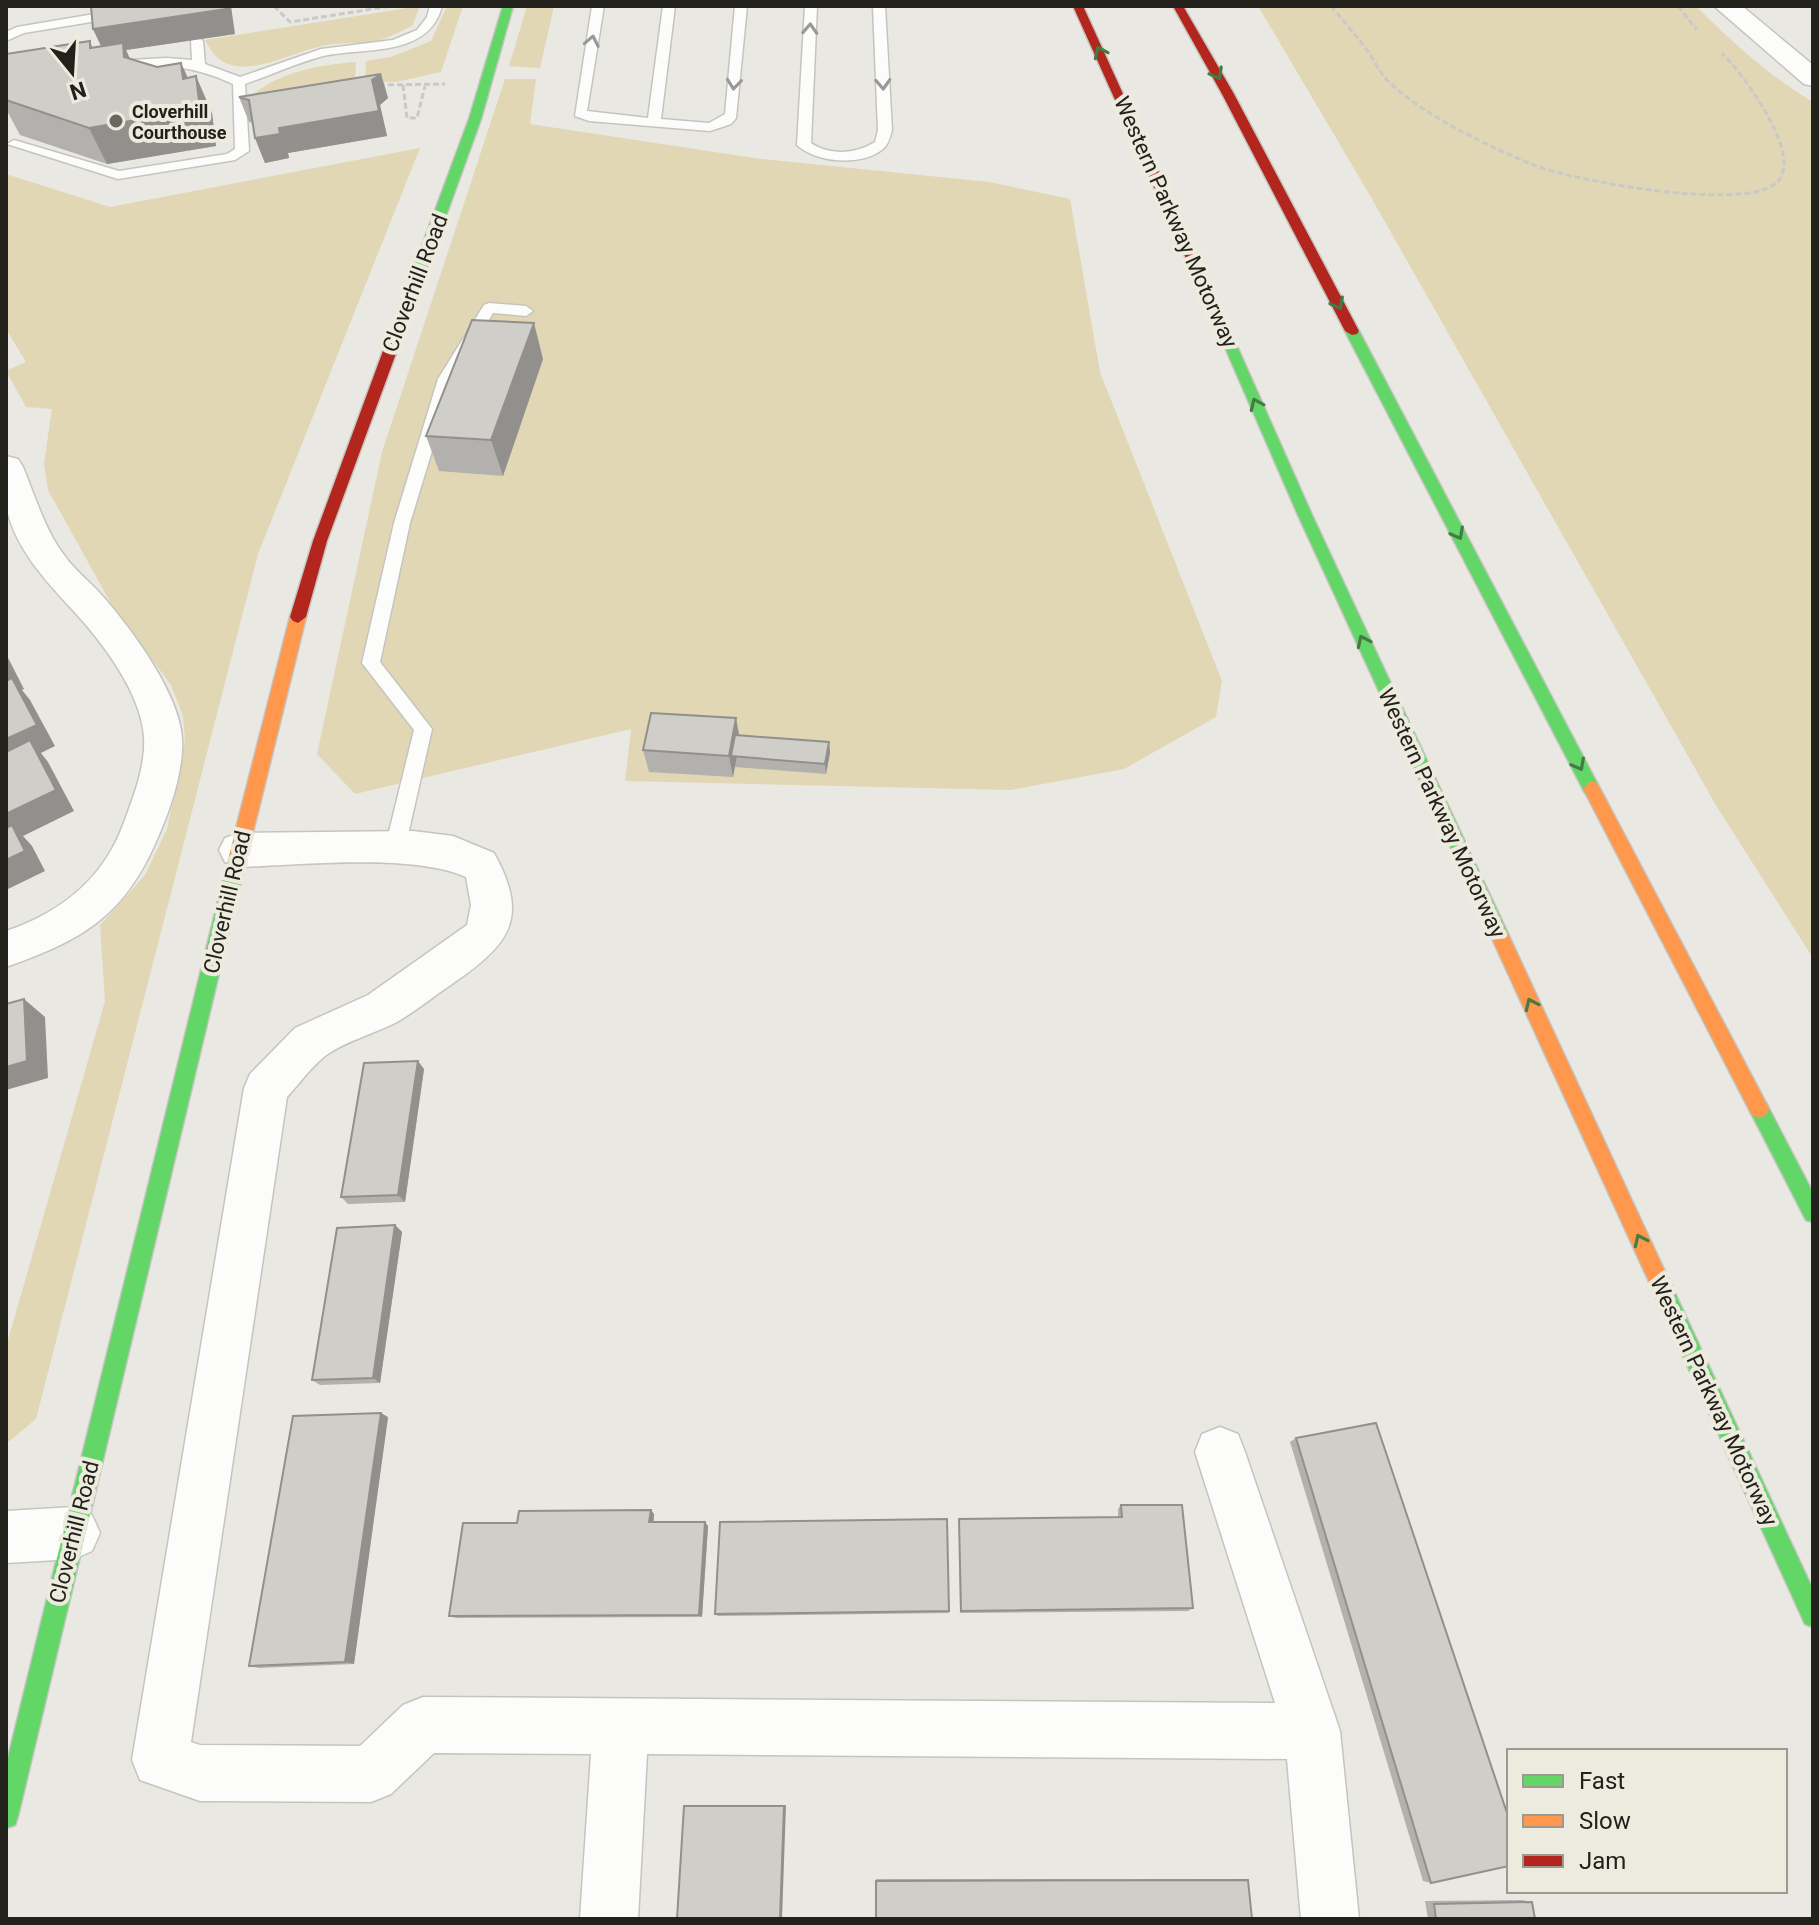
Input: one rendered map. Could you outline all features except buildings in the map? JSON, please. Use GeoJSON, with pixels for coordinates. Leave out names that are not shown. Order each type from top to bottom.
{"type":"FeatureCollection","features":[{"type":"Feature","properties":{"kind":"main road","name":"Cloverhill Road"},"geometry":{"type":"LineString","coordinates":[[6,1816],[285,662],[320,541],[475,119],[508,6]]}},
{"type":"Feature","properties":{"kind":"main road","name":"Western Parkway Motorway"},"geometry":{"type":"LineString","coordinates":[[1078,6],[1122,98],[1305,515],[1813,1616]]}},
{"type":"Feature","properties":{"kind":"main road"},"geometry":{"type":"LineString","coordinates":[[1178,6],[1228,94],[1813,1213]]}},
{"type":"Feature","properties":{"kind":"street"},"geometry":{"type":"LineString","coordinates":[[1727,6],[1813,78]]}},
{"type":"Feature","properties":{"kind":"street"},"geometry":{"type":"LineString","coordinates":[[6,949],[74,921],[109,890],[130,859],[152,800],[163,737],[158,712],[142,680],[96,612],[51,564],[7,453]]}},
{"type":"Feature","properties":{"kind":"street"},"geometry":{"type":"LineString","coordinates":[[239,850],[413,847],[453,853],[480,865],[487,878],[492,905],[485,934],[460,955],[383,1008],[310,1042],[266,1088],[160,1760],[200,1773],[371,1774],[423,1725],[1312,1731]]}},
{"type":"Feature","properties":{"kind":"street"},"geometry":{"type":"LineString","coordinates":[[1220,1452],[1312,1731],[1330,1919]]}},
{"type":"Feature","properties":{"kind":"street"},"geometry":{"type":"LineString","coordinates":[[6,1537],[74,1533]]}},
{"type":"Feature","properties":{"kind":"street"},"geometry":{"type":"LineString","coordinates":[[609,1919],[621,1726]]}},
{"type":"Feature","properties":{"kind":"lane"},"geometry":{"type":"LineString","coordinates":[[6,37],[21,30],[164,6]]}},
{"type":"Feature","properties":{"kind":"lane"},"geometry":{"type":"LineString","coordinates":[[107,65],[185,60],[239,82],[321,53],[395,43],[421,33],[433,18],[436,6]]}},
{"type":"Feature","properties":{"kind":"lane"},"geometry":{"type":"LineString","coordinates":[[598,6],[580,113],[589,117],[710,127],[731,115],[741,6]]}},
{"type":"Feature","properties":{"kind":"lane"},"geometry":{"type":"LineString","coordinates":[[654,122],[669,6]]}},
{"type":"Feature","properties":{"kind":"lane"},"geometry":{"type":"LineString","coordinates":[[811,6],[804,145],[818,153],[864,155],[881,144],[885,130],[879,6]]}},
{"type":"Feature","properties":{"kind":"lane"},"geometry":{"type":"LineString","coordinates":[[197,41],[199,64]]}},
{"type":"Feature","properties":{"kind":"lane"},"geometry":{"type":"LineString","coordinates":[[14,144],[118,175],[230,157],[242,151],[239,82]]}},
{"type":"Feature","properties":{"kind":"lane"},"geometry":{"type":"LineString","coordinates":[[395,848],[423,729],[371,663],[402,523],[446,379],[489,308],[526,311]]}},
{"type":"Feature","properties":{"kind":"path"},"geometry":{"type":"LineString","coordinates":[[274,6],[290,22],[391,6]]}},
{"type":"Feature","properties":{"kind":"path"},"geometry":{"type":"LineString","coordinates":[[1331,6],[1391,83],[1466,129],[1547,170],[1585,180],[1702,194],[1759,192],[1774,184],[1781,175],[1784,164],[1780,142],[1739,69],[1716,47]]}},
{"type":"Feature","properties":{"kind":"path"},"geometry":{"type":"LineString","coordinates":[[1678,6],[1701,34]]}},
{"type":"Feature","properties":{"kind":"path"},"geometry":{"type":"LineString","coordinates":[[425,86],[417,118],[407,118],[403,85],[450,84]]}},
{"type":"Feature","properties":{"kind":"shaded area"},"geometry":{"type":"Polygon","coordinates":[[[420,6],[412,26],[387,38],[322,46],[253,66],[231,65],[222,61],[205,40],[420,6]]]}},
{"type":"Feature","properties":{"kind":"shaded area"},"geometry":{"type":"Polygon","coordinates":[[[447,6],[463,6],[441,72],[396,82],[365,81],[366,61],[391,57],[431,41],[447,6]]]}},
{"type":"Feature","properties":{"kind":"shaded area"},"geometry":{"type":"Polygon","coordinates":[[[527,6],[554,6],[540,68],[509,66],[527,6]]]}},
{"type":"Feature","properties":{"kind":"shaded area"},"geometry":{"type":"Polygon","coordinates":[[[1258,6],[1696,6],[1752,58],[1813,102],[1813,958],[1717,807],[1368,192],[1258,6]]]}},
{"type":"Feature","properties":{"kind":"shaded area"},"geometry":{"type":"Polygon","coordinates":[[[356,62],[355,81],[249,98],[285,76],[328,65],[356,62]]]}},
{"type":"Feature","properties":{"kind":"shaded area"},"geometry":{"type":"Polygon","coordinates":[[[505,79],[536,79],[530,124],[761,159],[989,182],[1070,199],[1100,372],[1222,681],[1216,717],[1124,769],[1011,790],[625,781],[631,729],[355,794],[317,754],[382,452],[505,79]]]}},
{"type":"Feature","properties":{"kind":"shaded area"},"geometry":{"type":"Polygon","coordinates":[[[420,148],[258,554],[36,1419],[6,1444],[6,1347],[105,1001],[100,925],[145,875],[167,829],[185,740],[183,716],[171,685],[113,607],[48,490],[44,463],[52,409],[26,407],[6,371],[26,362],[6,329],[6,174],[110,207],[420,148]]]}},
{"type":"Feature","properties":{"kind":"traffic: fast"},"geometry":{"type":"LineString","coordinates":[[394,340],[475,119],[508,6]]}},
{"type":"Feature","properties":{"kind":"traffic: fast"},"geometry":{"type":"LineString","coordinates":[[1199,274],[1305,515],[1499,934]]}},
{"type":"Feature","properties":{"kind":"traffic: fast"},"geometry":{"type":"LineString","coordinates":[[1352,331],[1591,788]]}},
{"type":"Feature","properties":{"kind":"traffic: fast"},"geometry":{"type":"LineString","coordinates":[[6,1816],[238,856]]}},
{"type":"Feature","properties":{"kind":"traffic: fast"},"geometry":{"type":"LineString","coordinates":[[1759,1109],[1813,1213]]}},
{"type":"Feature","properties":{"kind":"traffic: fast"},"geometry":{"type":"LineString","coordinates":[[1659,1281],[1813,1616]]}},
{"type":"Feature","properties":{"kind":"traffic: slow"},"geometry":{"type":"LineString","coordinates":[[238,856],[298,617]]}},
{"type":"Feature","properties":{"kind":"traffic: slow"},"geometry":{"type":"LineString","coordinates":[[1591,788],[1759,1109]]}},
{"type":"Feature","properties":{"kind":"traffic: slow"},"geometry":{"type":"LineString","coordinates":[[1499,934],[1659,1281]]}},
{"type":"Feature","properties":{"kind":"traffic: jam"},"geometry":{"type":"LineString","coordinates":[[1078,6],[1199,274]]}},
{"type":"Feature","properties":{"kind":"traffic: jam"},"geometry":{"type":"LineString","coordinates":[[1178,6],[1228,94],[1352,331]]}},
{"type":"Feature","properties":{"kind":"traffic: jam"},"geometry":{"type":"LineString","coordinates":[[298,617],[320,541],[394,340]]}},
{"type":"Feature","properties":{"kind":"place","name":"Cloverhill Courthouse"},"geometry":{"type":"Point","coordinates":[116,121]}}]}
